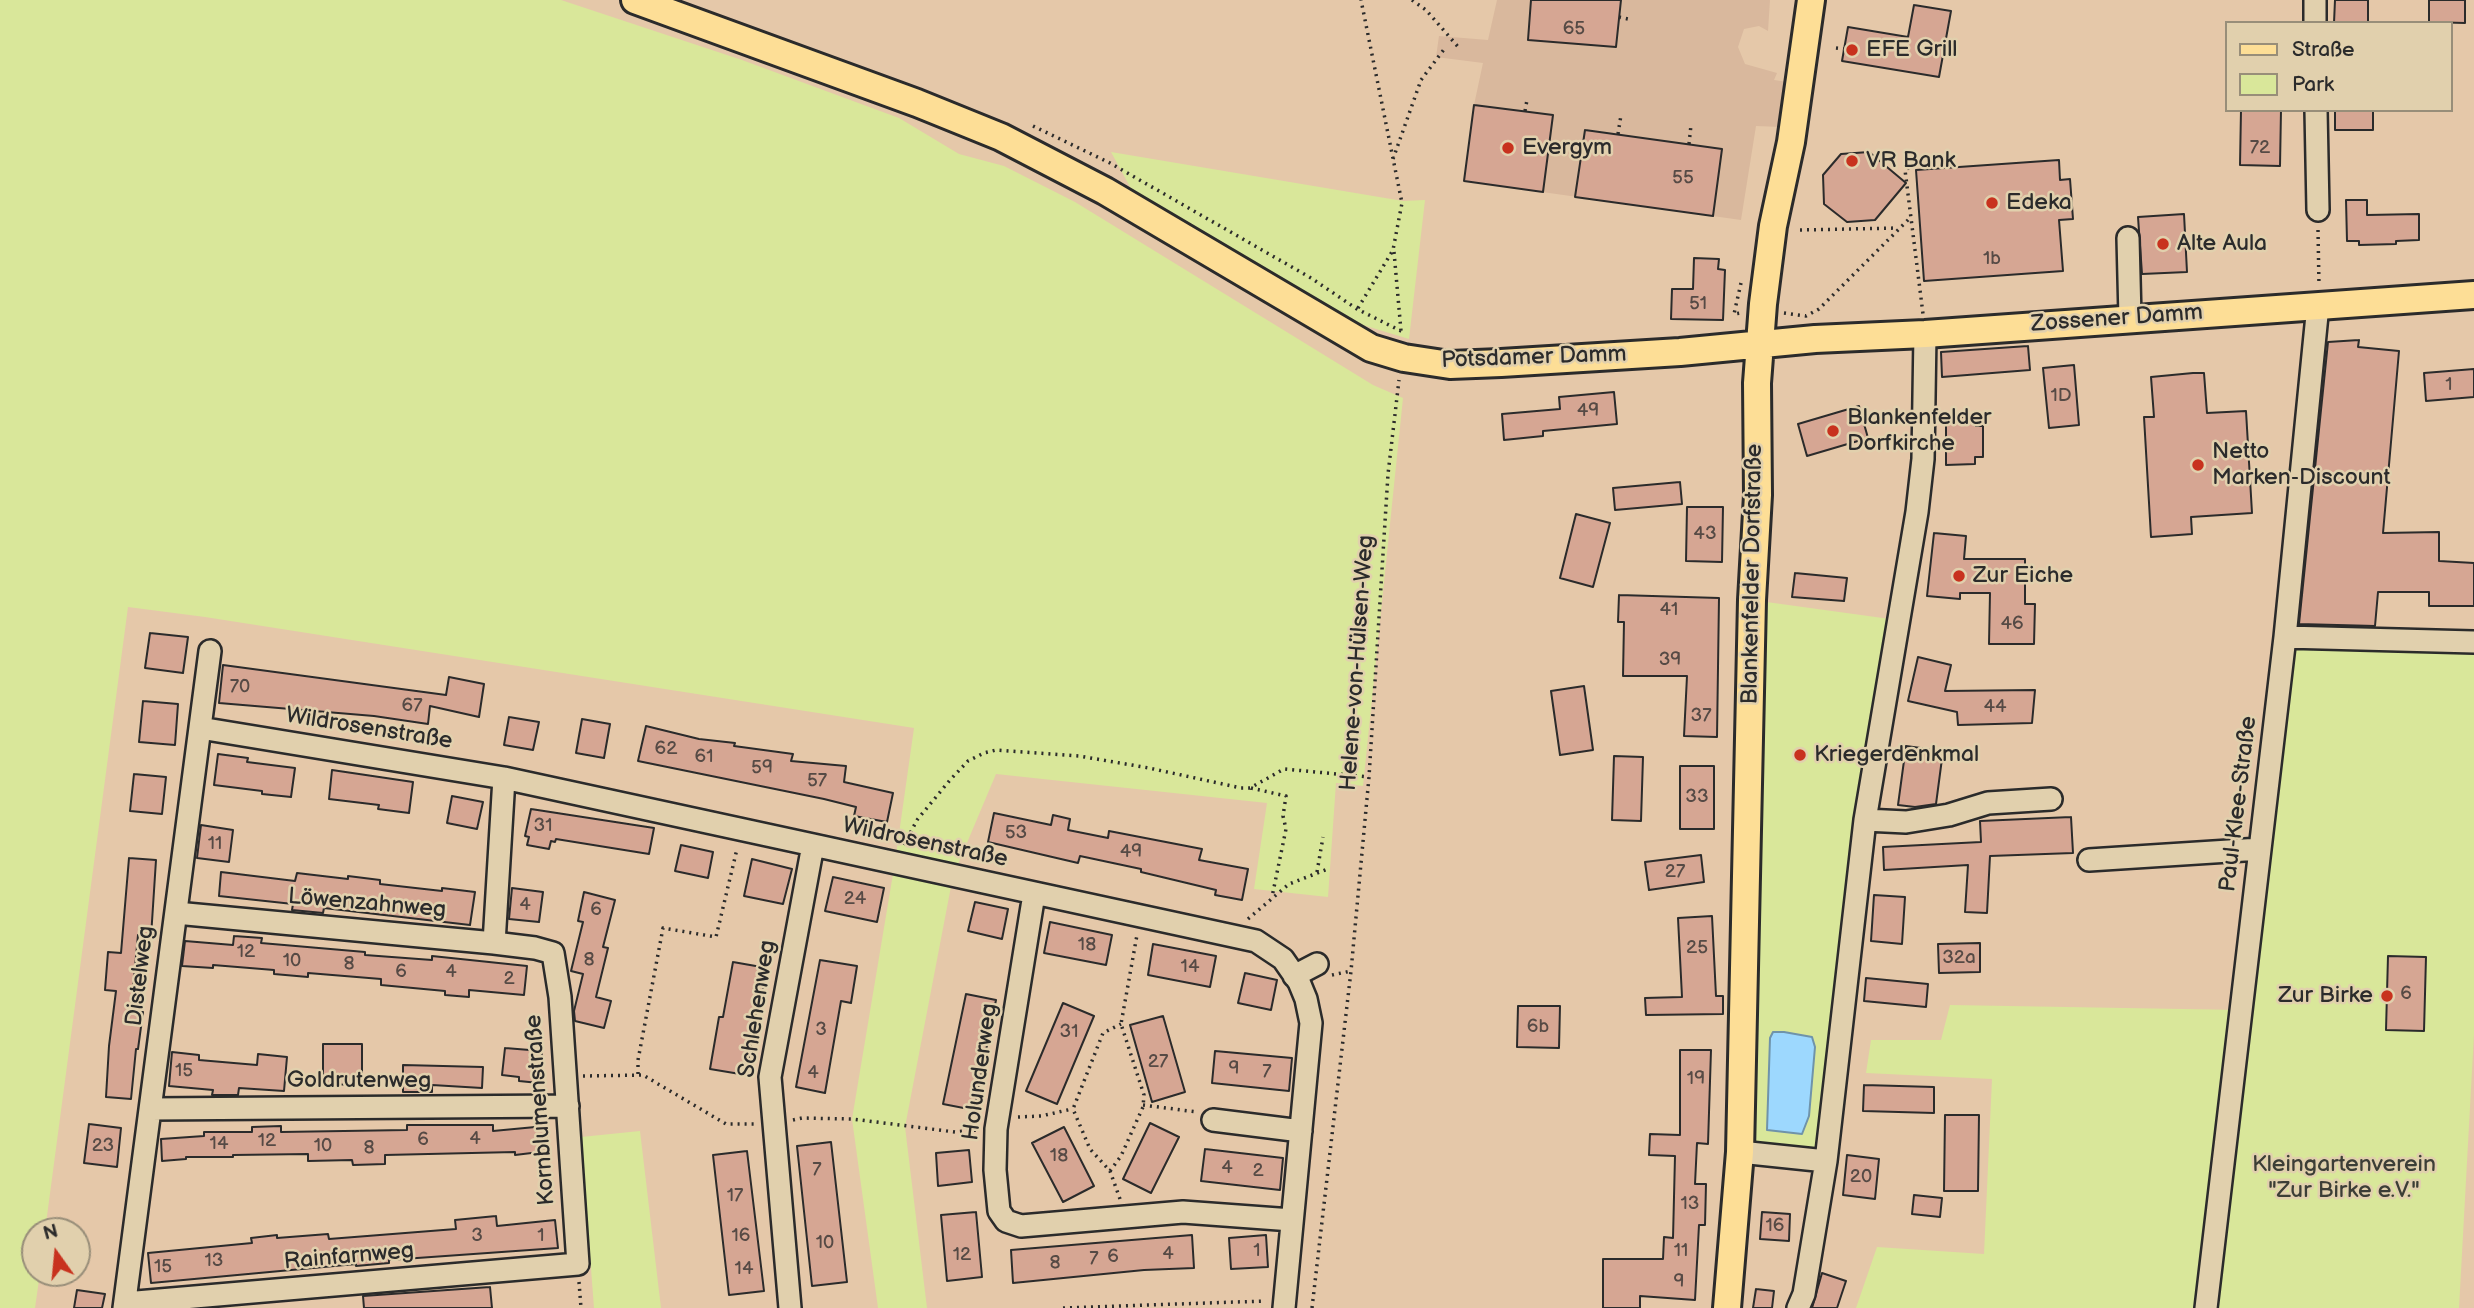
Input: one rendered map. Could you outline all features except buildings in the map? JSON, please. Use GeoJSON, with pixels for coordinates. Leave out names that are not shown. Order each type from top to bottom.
{"type":"FeatureCollection","features":[{"type":"Feature","properties":{"kind":"main road","name":"Potsdamer Damm"},"geometry":{"type":"LineString","coordinates":[[635,0],[918,103],[1001,137],[1105,191],[1371,348],[1404,359],[1450,365],[1501,363],[1760,344]]}},
{"type":"Feature","properties":{"kind":"main road","name":"Blankenfelder Dorfstraße"},"geometry":{"type":"LineString","coordinates":[[1727,1308],[1740,1152],[1752,600],[1758,495],[1756,383],[1773,226],[1791,142],[1811,0]]}},
{"type":"Feature","properties":{"kind":"main road","name":"Zossener Damm"},"geometry":{"type":"LineString","coordinates":[[1760,344],[2474,295]]}},
{"type":"Feature","properties":{"kind":"street"},"geometry":{"type":"LineString","coordinates":[[2315,0],[2315,21]]}},
{"type":"Feature","properties":{"kind":"street"},"geometry":{"type":"LineString","coordinates":[[2316,112],[2318,210]]}},
{"type":"Feature","properties":{"kind":"street"},"geometry":{"type":"LineString","coordinates":[[2128,238],[2130,318]]}},
{"type":"Feature","properties":{"kind":"street","name":"Paul-Klee-Straße"},"geometry":{"type":"LineString","coordinates":[[2206,1308],[2285,637],[2318,305]]}},
{"type":"Feature","properties":{"kind":"street"},"geometry":{"type":"LineString","coordinates":[[1798,1308],[1804,1293],[1826,1161],[1865,820],[1917,512],[1923,459],[1925,334]]}},
{"type":"Feature","properties":{"kind":"street"},"geometry":{"type":"LineString","coordinates":[[2285,637],[2474,642]]}},
{"type":"Feature","properties":{"kind":"street","name":"Distelweg"},"geometry":{"type":"LineString","coordinates":[[124,1306],[210,651]]}},
{"type":"Feature","properties":{"kind":"street","name":"Wildrosenstraße"},"geometry":{"type":"LineString","coordinates":[[200,728],[504,778],[1256,941],[1283,959],[1306,999],[1311,1023],[1284,1304]]}},
{"type":"Feature","properties":{"kind":"street"},"geometry":{"type":"LineString","coordinates":[[494,943],[504,778]]}},
{"type":"Feature","properties":{"kind":"street"},"geometry":{"type":"LineString","coordinates":[[1865,820],[1906,822],[1988,803],[2051,799]]}},
{"type":"Feature","properties":{"kind":"street","name":"Schlehenweg"},"geometry":{"type":"LineString","coordinates":[[790,1308],[770,1077],[813,845]]}},
{"type":"Feature","properties":{"kind":"street"},"geometry":{"type":"LineString","coordinates":[[2090,860],[2260,849]]}},
{"type":"Feature","properties":{"kind":"street","name":"Holunderweg"},"geometry":{"type":"LineString","coordinates":[[1034,894],[998,1118],[995,1170],[999,1211],[1006,1221],[1021,1226],[1183,1212],[1292,1220]]}},
{"type":"Feature","properties":{"kind":"street","name":"Löwenzahnweg"},"geometry":{"type":"LineString","coordinates":[[176,913],[494,943],[553,953]]}},
{"type":"Feature","properties":{"kind":"street","name":"Kornblumenstraße"},"geometry":{"type":"LineString","coordinates":[[553,953],[561,997],[578,1264]]}},
{"type":"Feature","properties":{"kind":"street"},"geometry":{"type":"LineString","coordinates":[[1294,976],[1317,964]]}},
{"type":"Feature","properties":{"kind":"street","name":"Goldrutenweg"},"geometry":{"type":"LineString","coordinates":[[150,1109],[568,1106]]}},
{"type":"Feature","properties":{"kind":"street"},"geometry":{"type":"LineString","coordinates":[[1213,1120],[1301,1131]]}},
{"type":"Feature","properties":{"kind":"street"},"geometry":{"type":"LineString","coordinates":[[1740,1152],[1826,1161]]}},
{"type":"Feature","properties":{"kind":"street","name":"Rainfarnweg"},"geometry":{"type":"LineString","coordinates":[[124,1306],[578,1264]]}},
{"type":"Feature","properties":{"kind":"path"},"geometry":{"type":"LineString","coordinates":[[1361,0],[1402,203],[1393,250],[1401,331]]}},
{"type":"Feature","properties":{"kind":"path"},"geometry":{"type":"LineString","coordinates":[[1412,0],[1426,9],[1460,49]]}},
{"type":"Feature","properties":{"kind":"path"},"geometry":{"type":"LineString","coordinates":[[1619,18],[1628,19]]}},
{"type":"Feature","properties":{"kind":"path"},"geometry":{"type":"LineString","coordinates":[[1393,160],[1421,80],[1445,48]]}},
{"type":"Feature","properties":{"kind":"path"},"geometry":{"type":"LineString","coordinates":[[1836,48],[1844,49]]}},
{"type":"Feature","properties":{"kind":"path"},"geometry":{"type":"LineString","coordinates":[[1525,111],[1527,100]]}},
{"type":"Feature","properties":{"kind":"path"},"geometry":{"type":"LineString","coordinates":[[1618,134],[1621,115]]}},
{"type":"Feature","properties":{"kind":"path"},"geometry":{"type":"LineString","coordinates":[[1689,144],[1691,125]]}},
{"type":"Feature","properties":{"kind":"path"},"geometry":{"type":"LineString","coordinates":[[1921,162],[1905,170],[1925,334]]}},
{"type":"Feature","properties":{"kind":"path"},"geometry":{"type":"LineString","coordinates":[[2318,210],[2318,305]]}},
{"type":"Feature","properties":{"kind":"path"},"geometry":{"type":"LineString","coordinates":[[1806,316],[1819,309],[1910,218]]}},
{"type":"Feature","properties":{"kind":"path"},"geometry":{"type":"LineString","coordinates":[[1800,230],[1900,228]]}},
{"type":"Feature","properties":{"kind":"path"},"geometry":{"type":"LineString","coordinates":[[1347,334],[1357,309],[1393,250]]}},
{"type":"Feature","properties":{"kind":"path","name":"Helene-von-Hülsen-Weg"},"geometry":{"type":"LineString","coordinates":[[1312,1308],[1351,971],[1369,777],[1388,474],[1394,409],[1404,359]]}},
{"type":"Feature","properties":{"kind":"path"},"geometry":{"type":"LineString","coordinates":[[895,862],[917,820],[968,761],[996,750],[1079,756],[1286,796],[1283,816],[1286,829],[1272,897]]}},
{"type":"Feature","properties":{"kind":"path"},"geometry":{"type":"LineString","coordinates":[[1250,788],[1283,769],[1369,777]]}},
{"type":"Feature","properties":{"kind":"path"},"geometry":{"type":"LineString","coordinates":[[638,1074],[638,1060],[663,928],[716,937],[742,829]]}},
{"type":"Feature","properties":{"kind":"path"},"geometry":{"type":"LineString","coordinates":[[1317,873],[1323,837]]}},
{"type":"Feature","properties":{"kind":"path"},"geometry":{"type":"LineString","coordinates":[[1230,934],[1289,884],[1328,869]]}},
{"type":"Feature","properties":{"kind":"path"},"geometry":{"type":"LineString","coordinates":[[1110,1171],[1121,1156],[1143,1105],[1144,1095],[1121,1024],[1141,916]]}},
{"type":"Feature","properties":{"kind":"path"},"geometry":{"type":"LineString","coordinates":[[1121,1024],[1103,1033],[1073,1109],[1090,1149],[1110,1171],[1126,1217]]}},
{"type":"Feature","properties":{"kind":"path"},"geometry":{"type":"LineString","coordinates":[[1143,1105],[1212,1114],[1213,1120]]}},
{"type":"Feature","properties":{"kind":"path"},"geometry":{"type":"LineString","coordinates":[[998,1118],[1041,1116],[1073,1109]]}},
{"type":"Feature","properties":{"kind":"path"},"geometry":{"type":"LineString","coordinates":[[1063,1308],[1284,1304]]}},
{"type":"Feature","properties":{"kind":"shaded area"},"geometry":{"type":"Polygon","coordinates":[[[1497,0],[1770,0],[1768,31],[1759,26],[1744,29],[1738,47],[1745,64],[1777,73],[1774,80],[1787,82],[1781,127],[1756,126],[1741,220],[1464,181],[1474,105],[1483,63],[1436,57],[1439,36],[1488,40],[1497,0]]]}},
{"type":"Feature","properties":{"kind":"green space"},"geometry":{"type":"Polygon","coordinates":[[[0,0],[561,0],[742,60],[899,118],[959,154],[1004,166],[1075,202],[1373,385],[1403,398],[1363,786],[1336,783],[1328,897],[1254,889],[1267,803],[996,774],[953,876],[905,1127],[927,1308],[878,1308],[852,1119],[895,862],[914,728],[128,607],[47,1217],[21,1217],[21,1287],[38,1287],[35,1308],[0,1308],[0,0]]]}},
{"type":"Feature","properties":{"kind":"green space"},"geometry":{"type":"Polygon","coordinates":[[[1111,152],[1403,201],[1425,200],[1409,339],[1353,322],[1135,196],[1111,152]]]}},
{"type":"Feature","properties":{"kind":"green space"},"geometry":{"type":"Polygon","coordinates":[[[1752,600],[1890,619],[1826,1161],[1740,1152],[1752,600]]]}},
{"type":"Feature","properties":{"kind":"green space","name":"Kleingartenverein \"Zur Birke e.V.\""},"geometry":{"type":"Polygon","coordinates":[[[2285,637],[2474,642],[2474,1034],[2459,1308],[1856,1308],[1877,1247],[1984,1254],[1992,1079],[1866,1073],[1871,1040],[1941,1040],[1950,1005],[2241,1010],[2285,637]]]}},
{"type":"Feature","properties":{"kind":"green space"},"geometry":{"type":"Polygon","coordinates":[[[640,1131],[661,1308],[594,1308],[581,1137],[640,1131]]]}},
{"type":"Feature","properties":{"kind":"water"},"geometry":{"type":"Polygon","coordinates":[[[1773,1032],[1812,1037],[1815,1047],[1809,1116],[1802,1134],[1767,1130],[1770,1038],[1773,1032]]]}},
{"type":"Feature","properties":{"kind":"place","name":"EFE Grill"},"geometry":{"type":"Point","coordinates":[1852,50]}},
{"type":"Feature","properties":{"kind":"place","name":"Evergym"},"geometry":{"type":"Point","coordinates":[1508,148]}},
{"type":"Feature","properties":{"kind":"place","name":"VR Bank"},"geometry":{"type":"Point","coordinates":[1852,161]}},
{"type":"Feature","properties":{"kind":"place","name":"Edeka"},"geometry":{"type":"Point","coordinates":[1992,203]}},
{"type":"Feature","properties":{"kind":"place","name":"Alte Aula"},"geometry":{"type":"Point","coordinates":[2163,244]}},
{"type":"Feature","properties":{"kind":"place","name":"Blankenfelder Dorfkirche"},"geometry":{"type":"Point","coordinates":[1833,431]}},
{"type":"Feature","properties":{"kind":"place","name":"Netto Marken-Discount"},"geometry":{"type":"Point","coordinates":[2198,465]}},
{"type":"Feature","properties":{"kind":"place","name":"Zur Eiche"},"geometry":{"type":"Point","coordinates":[1959,576]}},
{"type":"Feature","properties":{"kind":"place","name":"Kriegerdenkmal"},"geometry":{"type":"Point","coordinates":[1800,755]}},
{"type":"Feature","properties":{"kind":"place","name":"Zur Birke"},"geometry":{"type":"Point","coordinates":[2387,996]}}]}
